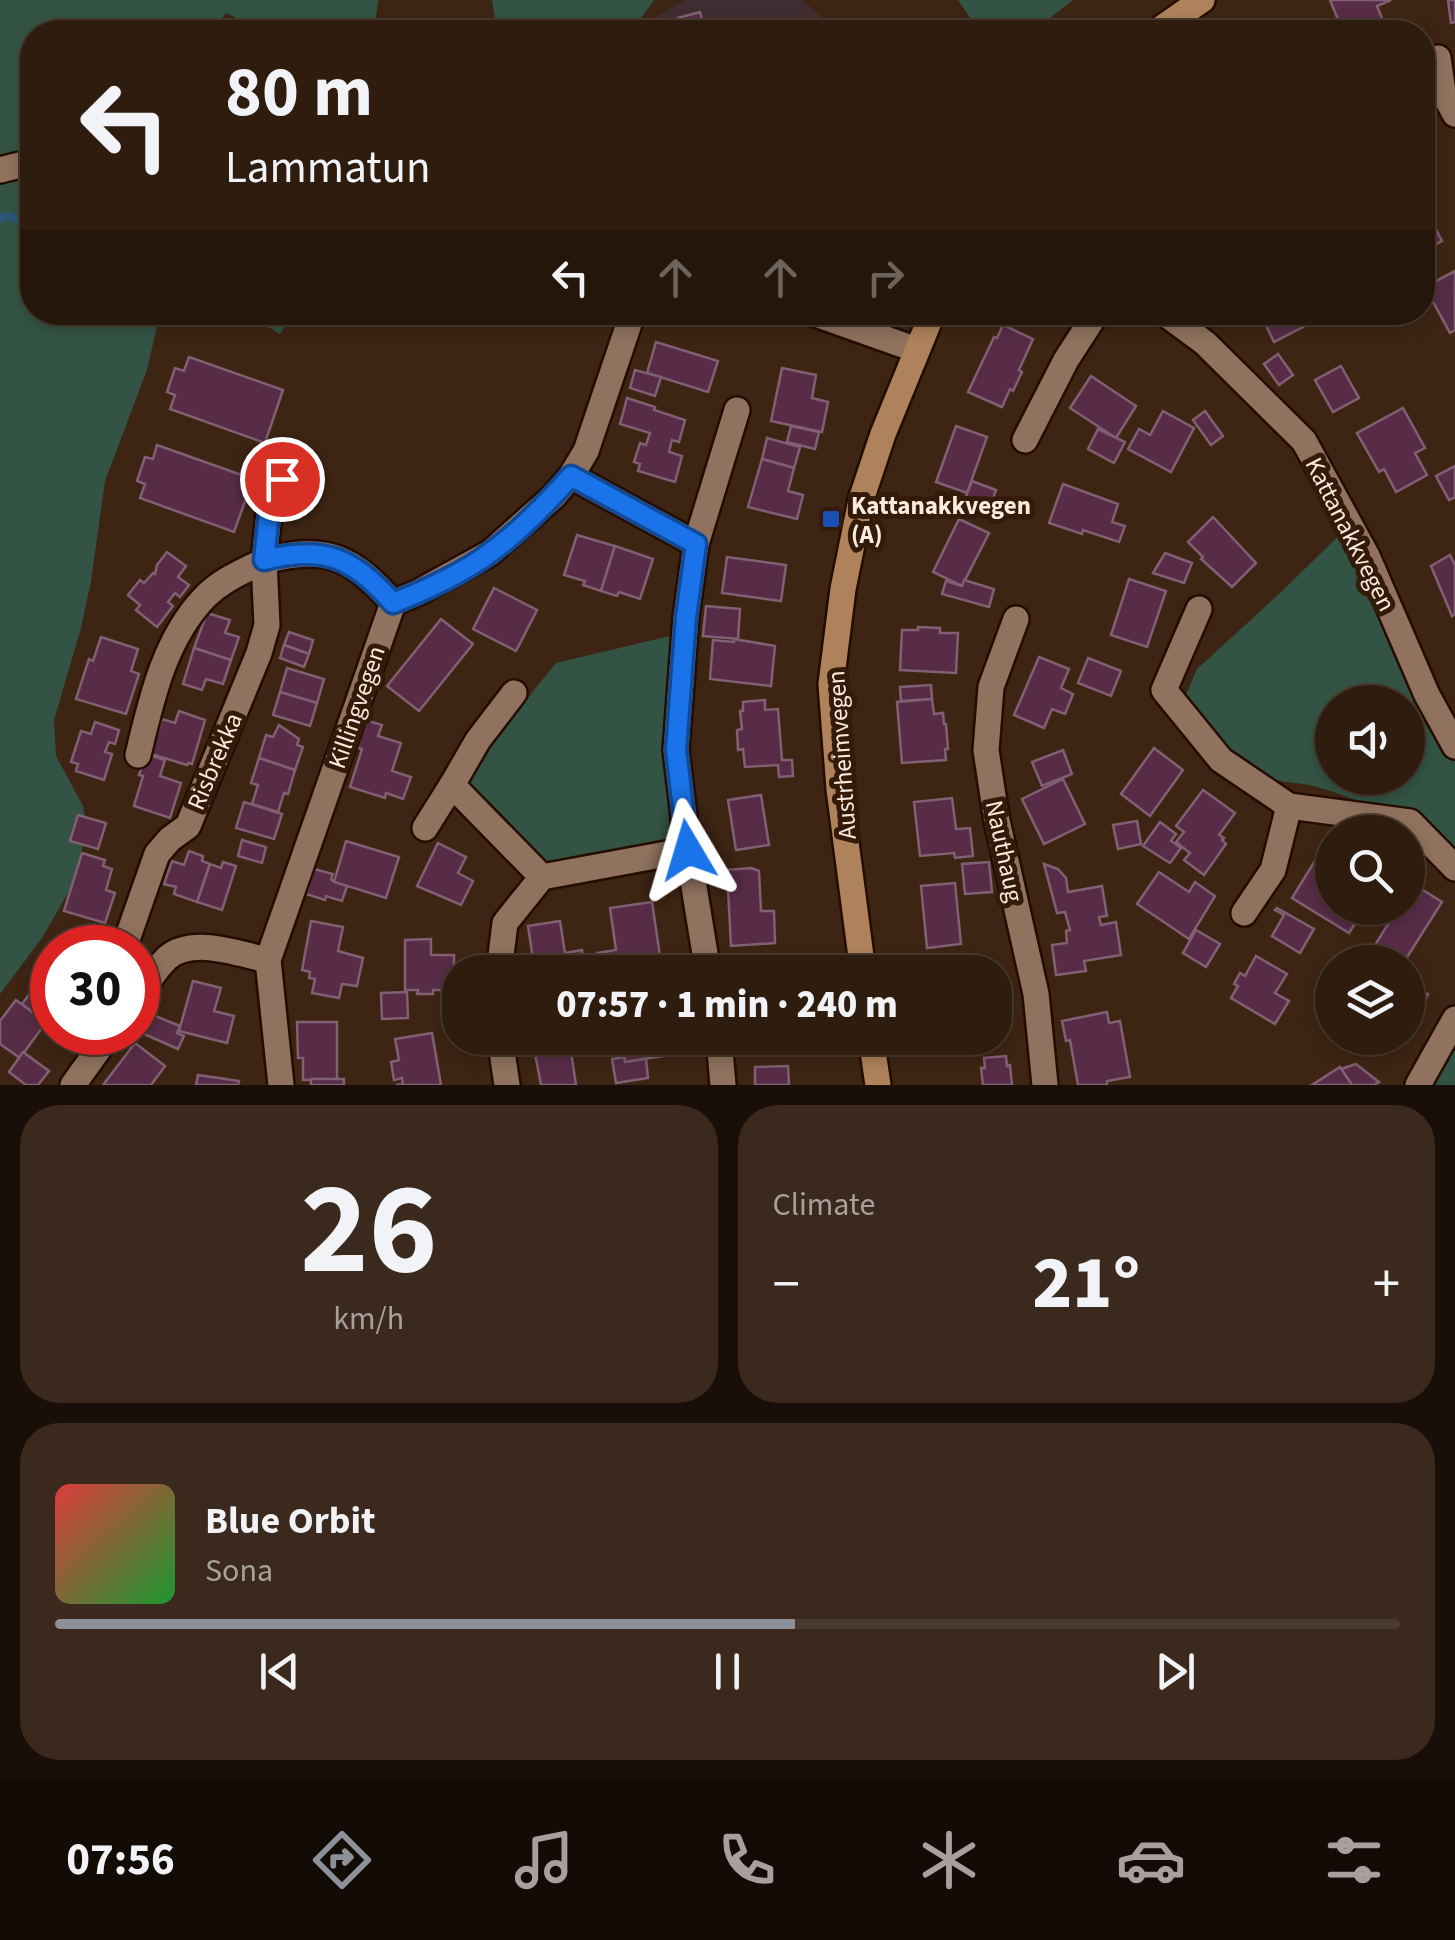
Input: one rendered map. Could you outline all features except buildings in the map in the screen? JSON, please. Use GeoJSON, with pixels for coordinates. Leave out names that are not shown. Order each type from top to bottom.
{"type":"FeatureCollection","features":[{"type":"Feature","properties":{"kind":"main road"},"geometry":{"type":"LineString","coordinates":[[1173,20],[1202,0]]}},
{"type":"Feature","properties":{"kind":"main road","name":"Austrheimvegen"},"geometry":{"type":"LineString","coordinates":[[861,955],[839,789],[831,684],[843,589],[862,500],[883,434],[927,325]]}},
{"type":"Feature","properties":{"kind":"main road"},"geometry":{"type":"LineString","coordinates":[[874,1055],[878,1085]]}},
{"type":"Feature","properties":{"kind":"street"},"geometry":{"type":"LineString","coordinates":[[1438,59],[1443,92],[1455,114]]}},
{"type":"Feature","properties":{"kind":"street"},"geometry":{"type":"LineString","coordinates":[[138,755],[149,708],[174,638],[205,596],[228,579],[264,560],[292,553],[326,555],[371,578],[393,603],[490,553],[571,476],[586,451],[629,325]]}},
{"type":"Feature","properties":{"kind":"street"},"geometry":{"type":"LineString","coordinates":[[846,325],[916,350]]}},
{"type":"Feature","properties":{"kind":"street"},"geometry":{"type":"LineString","coordinates":[[1026,440],[1066,360],[1089,325]]}},
{"type":"Feature","properties":{"kind":"street","name":"Kattanakkvegen"},"geometry":{"type":"LineString","coordinates":[[1180,325],[1205,344],[1304,441],[1366,556],[1427,694],[1455,746]]}},
{"type":"Feature","properties":{"kind":"street"},"geometry":{"type":"LineString","coordinates":[[705,955],[676,750],[696,544],[737,410]]}},
{"type":"Feature","properties":{"kind":"street"},"geometry":{"type":"LineString","coordinates":[[571,476],[696,544]]}},
{"type":"Feature","properties":{"kind":"street","name":"Risbrekka"},"geometry":{"type":"LineString","coordinates":[[132,925],[157,854],[188,826],[259,653],[267,625],[264,560],[270,504],[282,479],[295,484]]}},
{"type":"Feature","properties":{"kind":"street","name":"Killingvegen"},"geometry":{"type":"LineString","coordinates":[[281,1085],[268,960],[393,603]]}},
{"type":"Feature","properties":{"kind":"street"},"geometry":{"type":"LineString","coordinates":[[1199,609],[1164,690],[1220,760],[1288,806],[1410,822],[1455,868]]}},
{"type":"Feature","properties":{"kind":"street","name":"Nauthaug"},"geometry":{"type":"LineString","coordinates":[[1016,620],[991,687],[986,750],[996,816],[1036,994],[1045,1085]]}},
{"type":"Feature","properties":{"kind":"street"},"geometry":{"type":"LineString","coordinates":[[425,828],[478,740],[514,693]]}},
{"type":"Feature","properties":{"kind":"street"},"geometry":{"type":"LineString","coordinates":[[452,785],[542,876]]}},
{"type":"Feature","properties":{"kind":"street"},"geometry":{"type":"LineString","coordinates":[[1244,913],[1274,870],[1288,806]]}},
{"type":"Feature","properties":{"kind":"street"},"geometry":{"type":"LineString","coordinates":[[501,955],[506,923],[542,876],[688,850]]}},
{"type":"Feature","properties":{"kind":"street"},"geometry":{"type":"LineString","coordinates":[[160,968],[184,948],[202,947],[268,960]]}},
{"type":"Feature","properties":{"kind":"street"},"geometry":{"type":"LineString","coordinates":[[1418,1085],[1455,1020]]}},
{"type":"Feature","properties":{"kind":"street"},"geometry":{"type":"LineString","coordinates":[[72,1085],[94,1055]]}},
{"type":"Feature","properties":{"kind":"street"},"geometry":{"type":"LineString","coordinates":[[503,1055],[508,1085]]}},
{"type":"Feature","properties":{"kind":"street"},"geometry":{"type":"LineString","coordinates":[[720,1055],[723,1085]]}},
{"type":"Feature","properties":{"kind":"shaded area"},"geometry":{"type":"Polygon","coordinates":[[[686,0],[802,0],[825,20],[649,20],[686,0]]]}},
{"type":"Feature","properties":{"kind":"green space"},"geometry":{"type":"Polygon","coordinates":[[[0,0],[378,0],[376,20],[240,20],[226,13],[221,20],[20,20],[20,325],[157,325],[147,370],[105,481],[81,628],[54,720],[56,756],[83,806],[87,830],[72,886],[50,925],[30,925],[30,954],[0,994],[0,0]]]}},
{"type":"Feature","properties":{"kind":"green space"},"geometry":{"type":"Polygon","coordinates":[[[492,0],[654,0],[640,20],[495,20],[492,0]]]}},
{"type":"Feature","properties":{"kind":"green space"},"geometry":{"type":"Polygon","coordinates":[[[958,0],[1073,0],[1047,20],[972,20],[958,0]]]}},
{"type":"Feature","properties":{"kind":"green space"},"geometry":{"type":"Polygon","coordinates":[[[256,325],[286,325],[280,334],[270,328],[256,325]]]}},
{"type":"Feature","properties":{"kind":"green space"},"geometry":{"type":"Polygon","coordinates":[[[1357,518],[1455,733],[1455,865],[1425,839],[1425,815],[1386,815],[1340,795],[1425,795],[1425,685],[1315,685],[1315,786],[1267,777],[1228,749],[1185,697],[1197,669],[1357,518]]]}},
{"type":"Feature","properties":{"kind":"green space"},"geometry":{"type":"Polygon","coordinates":[[[670,636],[669,843],[540,862],[460,782],[556,663],[670,636]]]}},
{"type":"Feature","properties":{"kind":"green space"},"geometry":{"type":"Polygon","coordinates":[[[1455,1027],[1455,1085],[1420,1085],[1455,1027]]]}},
{"type":"Feature","properties":{"kind":"waterway"},"geometry":{"type":"LineString","coordinates":[[0,219],[20,219]]}},
{"type":"Feature","properties":{"kind":"place","name":"Kattanakkvegen (A)"},"geometry":{"type":"Point","coordinates":[831,519]}},
{"type":"Feature","properties":{"kind":"route"},"geometry":{"type":"LineString","coordinates":[[282,479],[270,504],[264,560],[292,553],[326,555],[371,578],[393,603],[490,553],[571,476],[696,544],[676,750],[688,850]]}}]}
